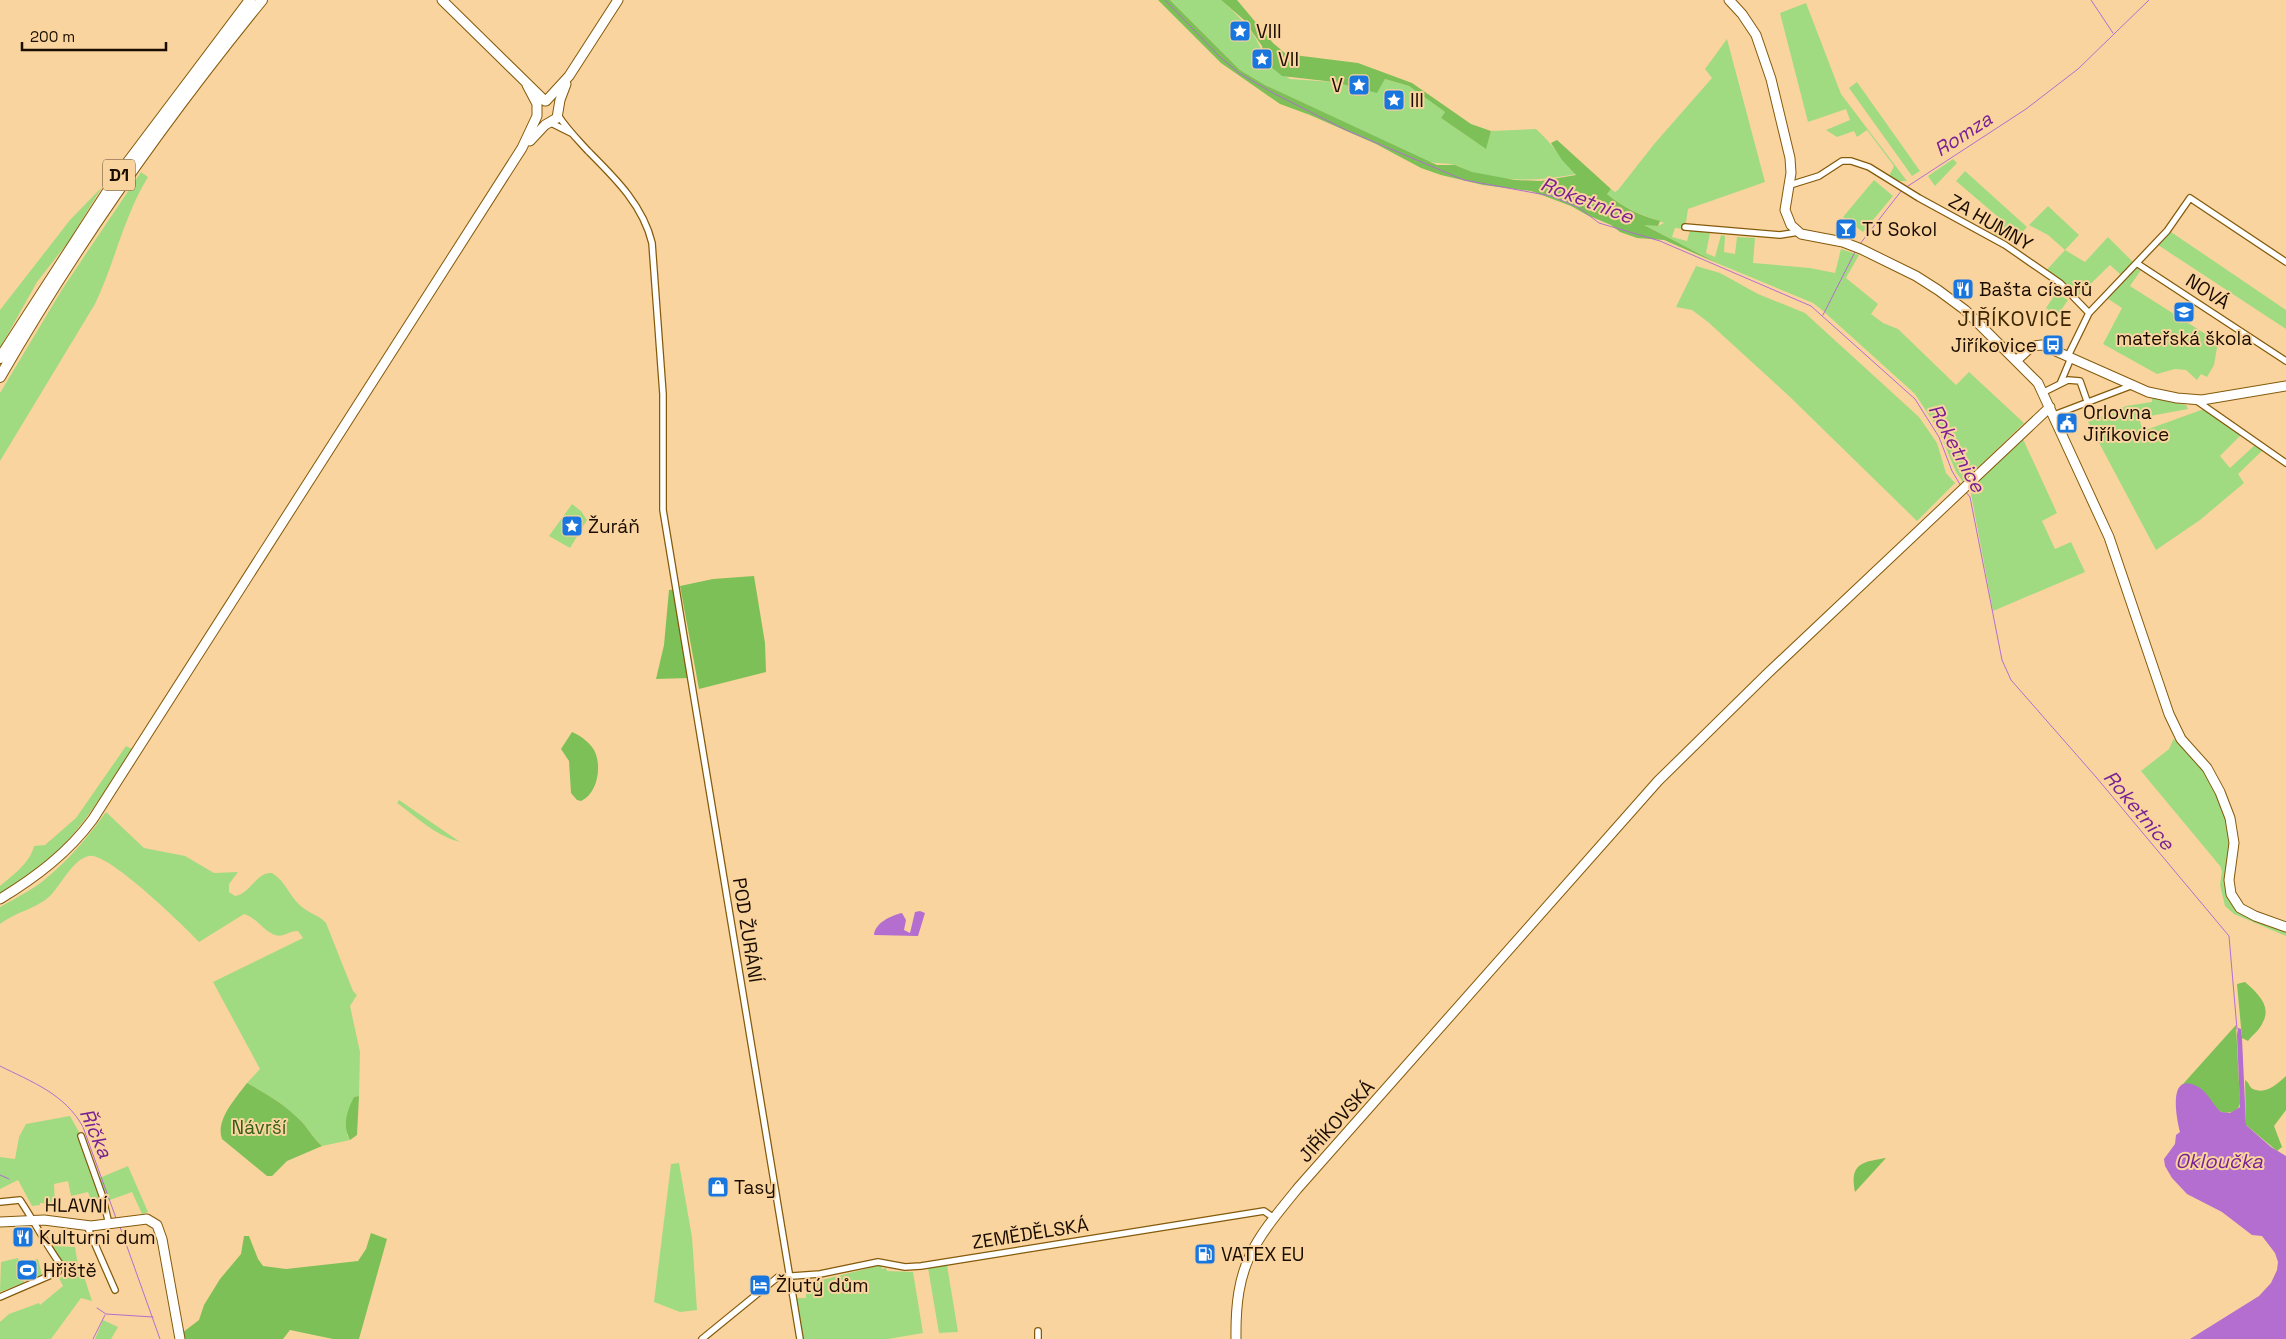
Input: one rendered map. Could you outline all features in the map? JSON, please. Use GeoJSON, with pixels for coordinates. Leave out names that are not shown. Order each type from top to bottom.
{"type":"FeatureCollection","features":[{"type":"Feature","properties":{"kind":"highway","name":"D1"},"geometry":{"type":"LineString","coordinates":[[0,358],[119,174],[250,0]]}},
{"type":"Feature","properties":{"kind":"highway","name":"D1"},"geometry":{"type":"LineString","coordinates":[[0,378],[62,277],[128,179],[184,101],[262,0]]}},
{"type":"Feature","properties":{"kind":"street"},"geometry":{"type":"LineString","coordinates":[[442,0],[527,85],[541,106],[542,122],[549,123],[573,134]]}},
{"type":"Feature","properties":{"kind":"street"},"geometry":{"type":"LineString","coordinates":[[0,899],[50,866],[73,844],[93,819],[522,148],[541,106],[569,76],[618,0]]}},
{"type":"Feature","properties":{"kind":"street"},"geometry":{"type":"LineString","coordinates":[[1729,0],[1742,14],[1762,46],[1772,79],[1790,158],[1790,185],[1785,210],[1789,223],[1799,232]]}},
{"type":"Feature","properties":{"kind":"street"},"geometry":{"type":"LineString","coordinates":[[522,148],[549,123],[558,111],[569,76]]}},
{"type":"Feature","properties":{"kind":"street"},"geometry":{"type":"LineString","coordinates":[[541,106],[553,102],[558,111]]}},
{"type":"Feature","properties":{"kind":"street","name":"POD ŽURÁNÍ"},"geometry":{"type":"LineString","coordinates":[[558,111],[573,134],[637,205],[649,230],[652,243],[663,394],[663,510],[800,1339]]}},
{"type":"Feature","properties":{"kind":"street","name":"ZA HUMNY"},"geometry":{"type":"LineString","coordinates":[[1790,185],[1819,176],[1842,161],[1850,161],[1869,167],[1902,188],[2013,250],[2060,283],[2089,314]]}},
{"type":"Feature","properties":{"kind":"street"},"geometry":{"type":"LineString","coordinates":[[2060,384],[2069,357],[2089,314],[2167,231],[2190,198],[2193,198],[2286,262]]}},
{"type":"Feature","properties":{"kind":"street"},"geometry":{"type":"LineString","coordinates":[[1685,227],[1780,235],[1799,232],[1857,247],[1916,276],[1944,294],[1965,310],[2017,360],[2044,392],[2109,538],[2169,714],[2181,739],[2207,768],[2220,792],[2230,818],[2234,843],[2230,880],[2231,894],[2240,908],[2255,916],[2286,927]]}},
{"type":"Feature","properties":{"kind":"street","name":"NOVÁ"},"geometry":{"type":"LineString","coordinates":[[2138,264],[2286,361]]}},
{"type":"Feature","properties":{"kind":"street"},"geometry":{"type":"LineString","coordinates":[[2017,360],[2027,348],[2036,344],[2046,346],[2154,393],[2195,400],[2286,386]]}},
{"type":"Feature","properties":{"kind":"street"},"geometry":{"type":"LineString","coordinates":[[2044,392],[2068,380],[2080,381],[2087,401]]}},
{"type":"Feature","properties":{"kind":"street"},"geometry":{"type":"LineString","coordinates":[[2052,411],[2133,385]]}},
{"type":"Feature","properties":{"kind":"street"},"geometry":{"type":"LineString","coordinates":[[2195,400],[2286,462]]}},
{"type":"Feature","properties":{"kind":"street","name":"JIŘÍKOVSKÁ"},"geometry":{"type":"LineString","coordinates":[[1236,1339],[1236,1298],[1239,1282],[1260,1235],[1509,949],[1658,781],[1962,489],[2052,411]]}},
{"type":"Feature","properties":{"kind":"street"},"geometry":{"type":"LineString","coordinates":[[81,1136],[102,1194],[109,1224]]}},
{"type":"Feature","properties":{"kind":"street"},"geometry":{"type":"LineString","coordinates":[[0,1202],[20,1200],[34,1221],[37,1231],[60,1264],[58,1272],[0,1297]]}},
{"type":"Feature","properties":{"kind":"street","name":"ZEMĚDĚLSKÁ"},"geometry":{"type":"LineString","coordinates":[[702,1339],[778,1277],[790,1278],[820,1274],[878,1262],[905,1267],[921,1266],[1264,1212],[1274,1218]]}},
{"type":"Feature","properties":{"kind":"street","name":"HLAVNÍ"},"geometry":{"type":"LineString","coordinates":[[0,1222],[34,1221],[86,1226],[141,1219],[150,1220],[157,1225],[160,1234],[180,1339]]}},
{"type":"Feature","properties":{"kind":"street"},"geometry":{"type":"LineString","coordinates":[[86,1226],[115,1290]]}},
{"type":"Feature","properties":{"kind":"street"},"geometry":{"type":"LineString","coordinates":[[1038,1331],[1038,1339]]}},
{"type":"Feature","properties":{"kind":"green space"},"geometry":{"type":"Polygon","coordinates":[[[1158,0],[1170,0],[1240,70],[1265,85],[1437,165],[1455,165],[1472,172],[1515,180],[1541,181],[1576,175],[1562,160],[1551,143],[1557,140],[1611,189],[1607,194],[1632,210],[1660,221],[1658,226],[1644,225],[1719,264],[1664,240],[1637,238],[1620,232],[1611,225],[1571,206],[1531,191],[1483,185],[1421,168],[1376,144],[1280,104],[1221,63],[1158,0]]]}},
{"type":"Feature","properties":{"kind":"green space"},"geometry":{"type":"Polygon","coordinates":[[[1170,0],[1221,0],[1242,20],[1254,35],[1265,62],[1290,79],[1334,82],[1377,92],[1385,79],[1409,86],[1445,112],[1441,118],[1485,148],[1491,131],[1536,129],[1577,174],[1538,179],[1500,178],[1473,173],[1455,165],[1425,160],[1265,85],[1240,70],[1170,0]]]}},
{"type":"Feature","properties":{"kind":"green space"},"geometry":{"type":"Polygon","coordinates":[[[1221,0],[1237,0],[1273,43],[1286,54],[1358,63],[1412,83],[1471,124],[1491,131],[1486,149],[1441,118],[1445,112],[1409,86],[1385,79],[1377,93],[1334,82],[1282,76],[1265,62],[1262,46],[1243,19],[1221,0]]]}},
{"type":"Feature","properties":{"kind":"green space"},"geometry":{"type":"Polygon","coordinates":[[[1806,3],[1841,94],[1907,181],[1899,181],[1889,176],[1894,166],[1867,130],[1857,137],[1854,131],[1837,137],[1826,130],[1850,120],[1846,109],[1808,122],[1780,13],[1806,3]]]}},
{"type":"Feature","properties":{"kind":"green space"},"geometry":{"type":"Polygon","coordinates":[[[1727,39],[1765,182],[1688,209],[1685,229],[1675,228],[1672,237],[1687,241],[1690,230],[1710,233],[1706,253],[1715,257],[1721,235],[1725,236],[1724,252],[1735,254],[1737,237],[1755,238],[1753,263],[1810,268],[1835,273],[1841,249],[1859,255],[1846,278],[1878,304],[1871,314],[1883,323],[1898,329],[1956,385],[1969,372],[2024,423],[1963,482],[1956,472],[1938,429],[1915,394],[1822,310],[1813,303],[1719,264],[1642,224],[1658,226],[1664,223],[1627,208],[1607,194],[1611,189],[1615,192],[1618,190],[1655,143],[1712,78],[1705,69],[1727,39]]]}},
{"type":"Feature","properties":{"kind":"green space"},"geometry":{"type":"Polygon","coordinates":[[[1857,82],[1920,171],[1912,176],[1849,88],[1857,82]]]}},
{"type":"Feature","properties":{"kind":"green space"},"geometry":{"type":"Polygon","coordinates":[[[1953,159],[1957,163],[1935,186],[1928,176],[1953,159]]]}},
{"type":"Feature","properties":{"kind":"green space"},"geometry":{"type":"Polygon","coordinates":[[[1965,171],[2027,227],[2013,243],[1993,234],[2004,222],[1956,181],[1965,171]]]}},
{"type":"Feature","properties":{"kind":"green space"},"geometry":{"type":"Polygon","coordinates":[[[141,172],[148,177],[132,207],[95,304],[0,461],[0,393],[63,288],[141,172]]]}},
{"type":"Feature","properties":{"kind":"green space"},"geometry":{"type":"Polygon","coordinates":[[[1874,180],[1893,196],[1863,232],[1843,217],[1874,180]]]}},
{"type":"Feature","properties":{"kind":"green space"},"geometry":{"type":"Polygon","coordinates":[[[102,187],[69,241],[37,282],[0,348],[0,310],[70,220],[102,187]]]}},
{"type":"Feature","properties":{"kind":"green space"},"geometry":{"type":"Polygon","coordinates":[[[2048,206],[2079,235],[2065,250],[2048,235],[2029,225],[2048,206]]]}},
{"type":"Feature","properties":{"kind":"green space"},"geometry":{"type":"Polygon","coordinates":[[[2171,232],[2286,310],[2286,329],[2158,245],[2171,232]]]}},
{"type":"Feature","properties":{"kind":"green space"},"geometry":{"type":"Polygon","coordinates":[[[2108,237],[2141,270],[2130,286],[2218,342],[2214,365],[2207,377],[2201,374],[2197,380],[2186,370],[2175,369],[2157,374],[2103,344],[2122,308],[2102,295],[2121,275],[2110,265],[2075,299],[2043,274],[2065,250],[2085,262],[2108,237]]]}},
{"type":"Feature","properties":{"kind":"green space"},"geometry":{"type":"Polygon","coordinates":[[[1696,266],[1720,273],[1758,294],[1805,313],[1919,417],[1937,443],[1946,473],[1955,483],[1917,521],[1790,397],[1708,322],[1692,310],[1676,307],[1696,266]]]}},
{"type":"Feature","properties":{"kind":"green space"},"geometry":{"type":"Polygon","coordinates":[[[2056,293],[2068,300],[2057,316],[2046,308],[2056,293]]]}},
{"type":"Feature","properties":{"kind":"green space"},"geometry":{"type":"Polygon","coordinates":[[[2152,398],[2186,405],[2188,409],[2139,418],[2143,431],[2204,409],[2241,435],[2220,456],[2230,468],[2255,445],[2263,450],[2238,474],[2244,483],[2200,520],[2156,550],[2088,422],[2126,406],[2152,402],[2152,398]]]}},
{"type":"Feature","properties":{"kind":"green space"},"geometry":{"type":"Polygon","coordinates":[[[2023,439],[2057,513],[2042,521],[2055,549],[2071,542],[2085,572],[1993,611],[1971,494],[1975,483],[2023,439]]]}},
{"type":"Feature","properties":{"kind":"green space"},"geometry":{"type":"Polygon","coordinates":[[[572,504],[581,511],[587,520],[570,548],[549,536],[572,504]]]}},
{"type":"Feature","properties":{"kind":"green space"},"geometry":{"type":"Polygon","coordinates":[[[754,576],[765,643],[766,672],[699,689],[680,586],[713,579],[754,576]]]}},
{"type":"Feature","properties":{"kind":"green space"},"geometry":{"type":"Polygon","coordinates":[[[675,589],[689,678],[656,679],[664,645],[669,590],[675,589]]]}},
{"type":"Feature","properties":{"kind":"green space"},"geometry":{"type":"Polygon","coordinates":[[[572,732],[591,746],[595,752],[598,765],[597,780],[594,787],[591,793],[581,801],[577,800],[571,793],[569,761],[561,749],[572,732]]]}},
{"type":"Feature","properties":{"kind":"green space"},"geometry":{"type":"Polygon","coordinates":[[[2178,738],[2209,777],[2223,804],[2231,846],[2234,905],[2286,929],[2286,936],[2234,914],[2225,906],[2220,885],[2222,871],[2220,866],[2141,771],[2169,749],[2173,740],[2178,738]]]}},
{"type":"Feature","properties":{"kind":"green space"},"geometry":{"type":"Polygon","coordinates":[[[126,746],[132,749],[90,812],[61,848],[23,879],[0,893],[0,886],[25,863],[34,846],[45,845],[76,818],[126,746]]]}},
{"type":"Feature","properties":{"kind":"green space"},"geometry":{"type":"Polygon","coordinates":[[[399,800],[460,842],[442,835],[427,825],[397,803],[399,800]]]}},
{"type":"Feature","properties":{"kind":"green space"},"geometry":{"type":"Polygon","coordinates":[[[106,812],[144,848],[185,856],[214,873],[238,872],[229,884],[229,892],[235,896],[245,891],[262,875],[272,873],[281,880],[298,903],[326,923],[353,991],[357,995],[350,1006],[360,1052],[359,1096],[354,1097],[347,1135],[350,1140],[322,1146],[289,1110],[247,1083],[260,1069],[213,982],[303,938],[298,931],[278,936],[244,914],[199,942],[146,891],[99,858],[89,856],[83,858],[73,867],[50,896],[0,924],[0,907],[33,888],[61,865],[92,831],[106,812]]]}},
{"type":"Feature","properties":{"kind":"green space"},"geometry":{"type":"Polygon","coordinates":[[[2245,982],[2262,999],[2266,1010],[2262,1025],[2248,1041],[2242,1038],[2237,984],[2245,982]]]}},
{"type":"Feature","properties":{"kind":"green space"},"geometry":{"type":"Polygon","coordinates":[[[2236,1025],[2240,1103],[2235,1110],[2224,1113],[2183,1084],[2236,1025]]]}},
{"type":"Feature","properties":{"kind":"green space"},"geometry":{"type":"Polygon","coordinates":[[[2286,1076],[2286,1110],[2274,1126],[2282,1147],[2277,1151],[2246,1125],[2245,1080],[2253,1089],[2262,1091],[2271,1088],[2286,1076]]]}},
{"type":"Feature","properties":{"kind":"green space","name":"Návrší"},"geometry":{"type":"Polygon","coordinates":[[[247,1083],[289,1110],[322,1146],[287,1161],[272,1176],[267,1176],[222,1139],[221,1124],[224,1117],[232,1102],[247,1083]]]}},
{"type":"Feature","properties":{"kind":"green space"},"geometry":{"type":"Polygon","coordinates":[[[359,1096],[357,1135],[350,1140],[346,1129],[346,1118],[354,1097],[359,1096]]]}},
{"type":"Feature","properties":{"kind":"green space"},"geometry":{"type":"Polygon","coordinates":[[[70,1116],[79,1132],[97,1179],[128,1166],[148,1212],[142,1214],[132,1192],[93,1206],[88,1192],[71,1196],[68,1181],[54,1184],[55,1204],[40,1203],[40,1205],[32,1206],[18,1180],[0,1189],[0,1157],[15,1159],[19,1137],[26,1124],[70,1116]]]}},
{"type":"Feature","properties":{"kind":"green space"},"geometry":{"type":"Polygon","coordinates":[[[1886,1158],[1855,1192],[1854,1175],[1856,1170],[1865,1163],[1886,1158]]]}},
{"type":"Feature","properties":{"kind":"green space"},"geometry":{"type":"Polygon","coordinates":[[[679,1163],[692,1237],[697,1310],[680,1312],[654,1302],[671,1164],[679,1163]]]}},
{"type":"Feature","properties":{"kind":"green space"},"geometry":{"type":"Polygon","coordinates":[[[371,1233],[387,1239],[359,1339],[333,1339],[290,1330],[283,1339],[182,1339],[182,1333],[199,1320],[204,1305],[220,1279],[241,1254],[244,1236],[249,1236],[258,1259],[263,1266],[286,1269],[358,1261],[366,1249],[371,1233]]]}},
{"type":"Feature","properties":{"kind":"green space"},"geometry":{"type":"Polygon","coordinates":[[[51,1246],[75,1247],[79,1271],[82,1270],[92,1301],[81,1298],[51,1339],[0,1339],[0,1322],[9,1314],[39,1303],[40,1305],[63,1286],[59,1278],[71,1274],[51,1246]]]}},
{"type":"Feature","properties":{"kind":"green space"},"geometry":{"type":"Polygon","coordinates":[[[18,1258],[20,1263],[38,1259],[42,1275],[35,1277],[33,1272],[34,1277],[0,1292],[1,1262],[18,1258]]]}},
{"type":"Feature","properties":{"kind":"green space"},"geometry":{"type":"Polygon","coordinates":[[[881,1265],[882,1269],[886,1268],[887,1271],[913,1272],[923,1333],[888,1339],[803,1339],[796,1298],[806,1298],[806,1294],[812,1292],[810,1283],[881,1265]]]}},
{"type":"Feature","properties":{"kind":"green space"},"geometry":{"type":"Polygon","coordinates":[[[947,1265],[958,1332],[939,1333],[928,1268],[947,1265]]]}},
{"type":"Feature","properties":{"kind":"green space"},"geometry":{"type":"Polygon","coordinates":[[[103,1320],[118,1327],[111,1339],[95,1339],[103,1320]]]}},
{"type":"Feature","properties":{"kind":"water"},"geometry":{"type":"Polygon","coordinates":[[[915,912],[925,913],[918,936],[874,935],[880,924],[888,918],[902,913],[906,920],[904,930],[910,933],[915,912]]]}},
{"type":"Feature","properties":{"kind":"water","name":"Okloučka"},"geometry":{"type":"Polygon","coordinates":[[[2238,1028],[2241,1029],[2242,1038],[2246,1125],[2271,1147],[2286,1156],[2286,1339],[2190,1339],[2259,1296],[2271,1283],[2277,1270],[2278,1262],[2275,1253],[2262,1236],[2252,1235],[2222,1212],[2187,1194],[2172,1178],[2165,1166],[2164,1159],[2175,1144],[2176,1135],[2180,1132],[2176,1097],[2178,1089],[2182,1084],[2190,1084],[2200,1088],[2221,1112],[2230,1113],[2240,1107],[2238,1028]]]}},
{"type":"Feature","properties":{"kind":"waterway","name":"Roketnice"},"geometry":{"type":"LineString","coordinates":[[1165,0],[1219,56],[1239,73],[1273,93],[1346,130],[1464,180],[1551,196],[1578,207],[1599,223],[1660,241],[1811,306],[1915,399],[1939,437],[1952,471],[1961,486]]}},
{"type":"Feature","properties":{"kind":"waterway"},"geometry":{"type":"LineString","coordinates":[[2091,0],[2113,33]]}},
{"type":"Feature","properties":{"kind":"waterway","name":"Romza"},"geometry":{"type":"LineString","coordinates":[[1905,188],[2026,109],[2078,69],[2149,0]]}},
{"type":"Feature","properties":{"kind":"waterway","name":"Romza"},"geometry":{"type":"LineString","coordinates":[[1860,244],[1902,190]]}},
{"type":"Feature","properties":{"kind":"waterway","name":"Romza"},"geometry":{"type":"LineString","coordinates":[[1823,315],[1855,252]]}},
{"type":"Feature","properties":{"kind":"waterway","name":"Roketnice"},"geometry":{"type":"LineString","coordinates":[[1965,491],[1970,497],[2002,660],[2011,680],[2096,777],[2229,936],[2237,1029]]}},
{"type":"Feature","properties":{"kind":"waterway","name":"Říčka"},"geometry":{"type":"LineString","coordinates":[[0,1066],[47,1090],[76,1116],[83,1127],[116,1218]]}},
{"type":"Feature","properties":{"kind":"waterway"},"geometry":{"type":"LineString","coordinates":[[0,1175],[9,1179]]}},
{"type":"Feature","properties":{"kind":"waterway","name":"Říčka"},"geometry":{"type":"LineString","coordinates":[[120,1227],[160,1339]]}},
{"type":"Feature","properties":{"kind":"waterway"},"geometry":{"type":"LineString","coordinates":[[97,1308],[106,1314],[153,1317]]}},
{"type":"Feature","properties":{"kind":"waterway"},"geometry":{"type":"LineString","coordinates":[[93,1339],[105,1315]]}},
{"type":"Feature","properties":{"kind":"place","name":"VIII"},"geometry":{"type":"Point","coordinates":[1240,31]}},
{"type":"Feature","properties":{"kind":"place","name":"VII"},"geometry":{"type":"Point","coordinates":[1262,59]}},
{"type":"Feature","properties":{"kind":"place","name":"V"},"geometry":{"type":"Point","coordinates":[1359,85]}},
{"type":"Feature","properties":{"kind":"place","name":"III"},"geometry":{"type":"Point","coordinates":[1394,100]}},
{"type":"Feature","properties":{"kind":"place","name":"TJ Sokol"},"geometry":{"type":"Point","coordinates":[1846,229]}},
{"type":"Feature","properties":{"kind":"place","name":"Bašta císařů"},"geometry":{"type":"Point","coordinates":[1963,289]}},
{"type":"Feature","properties":{"kind":"place","name":"mateřská škola"},"geometry":{"type":"Point","coordinates":[2184,312]}},
{"type":"Feature","properties":{"kind":"place","name":"Jiříkovice"},"geometry":{"type":"Point","coordinates":[2053,345]}},
{"type":"Feature","properties":{"kind":"place","name":"Orlovna Jiříkovice"},"geometry":{"type":"Point","coordinates":[2067,423]}},
{"type":"Feature","properties":{"kind":"place","name":"Žuráň"},"geometry":{"type":"Point","coordinates":[572,526]}},
{"type":"Feature","properties":{"kind":"place","name":"Tasy"},"geometry":{"type":"Point","coordinates":[718,1187]}},
{"type":"Feature","properties":{"kind":"place","name":"Kulturni dum"},"geometry":{"type":"Point","coordinates":[23,1237]}},
{"type":"Feature","properties":{"kind":"place","name":"VATEX EU"},"geometry":{"type":"Point","coordinates":[1205,1254]}},
{"type":"Feature","properties":{"kind":"place","name":"Hřiště"},"geometry":{"type":"Point","coordinates":[27,1270]}},
{"type":"Feature","properties":{"kind":"place","name":"Žlutý dům"},"geometry":{"type":"Point","coordinates":[760,1285]}},
{"type":"Feature","properties":{"kind":"district","name":"JIŘÍKOVICE"},"geometry":{"type":"Point","coordinates":[2015,319]}}]}
